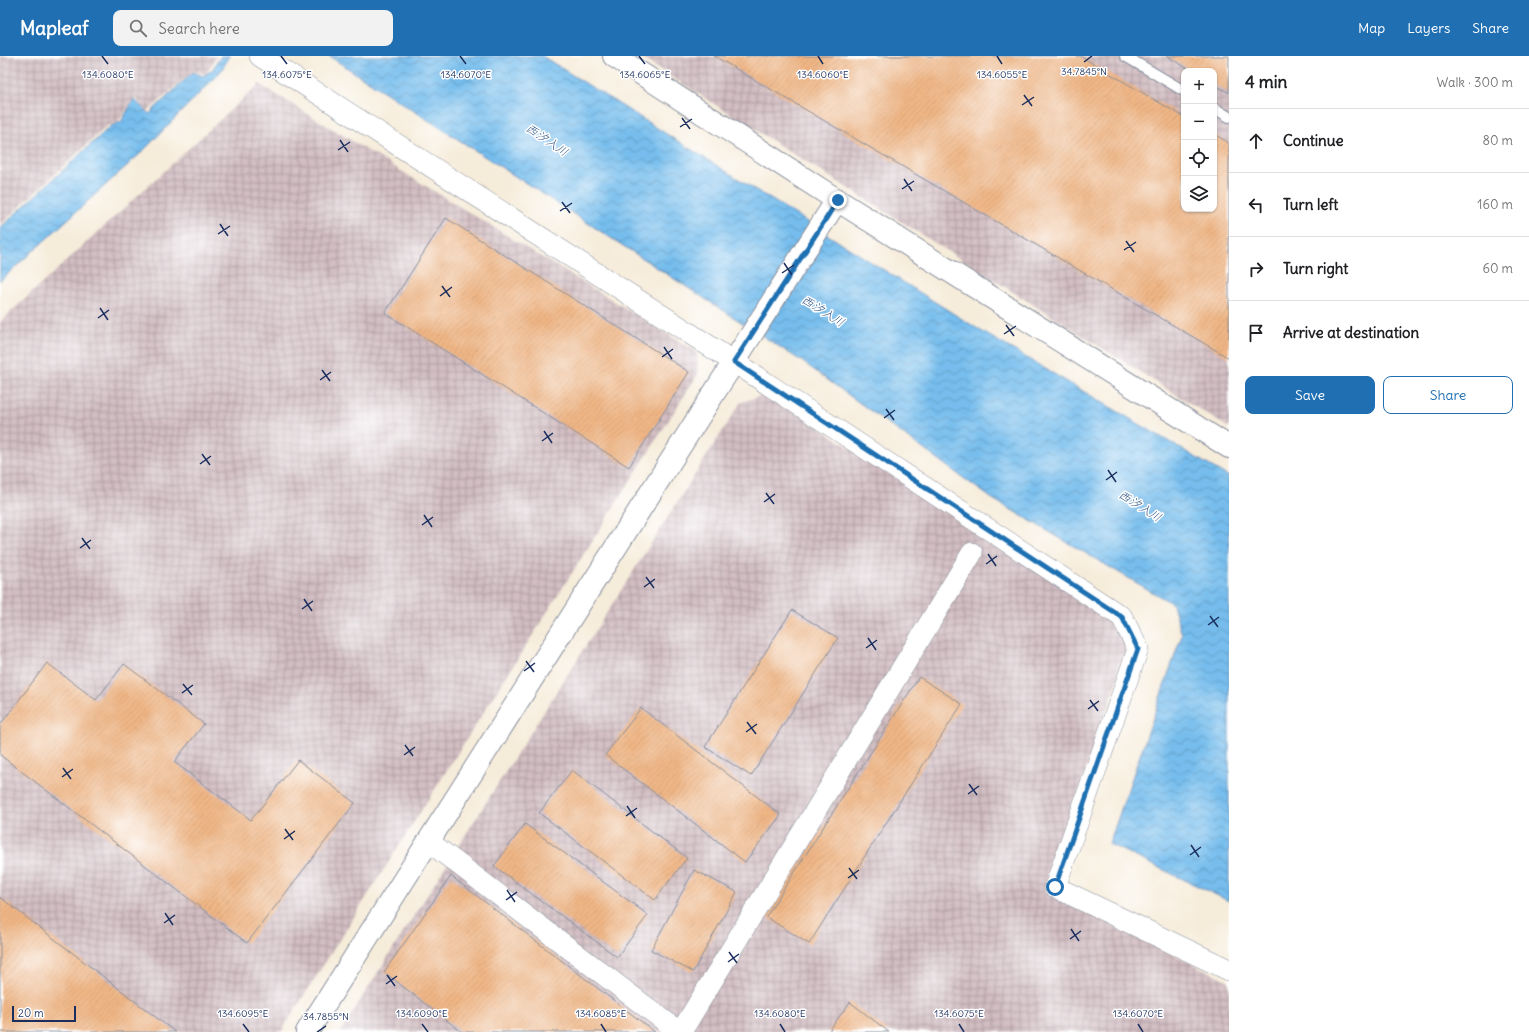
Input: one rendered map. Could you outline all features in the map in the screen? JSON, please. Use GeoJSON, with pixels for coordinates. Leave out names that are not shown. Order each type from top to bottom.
{"type":"FeatureCollection","features":[{"type":"Feature","properties":{"kind":"street"},"geometry":{"type":"LineString","coordinates":[[260,56],[734,362],[1122,617],[1138,649],[1055,887],[1229,970]]}},
{"type":"Feature","properties":{"kind":"street"},"geometry":{"type":"LineString","coordinates":[[614,56],[838,200],[1229,447]]}},
{"type":"Feature","properties":{"kind":"street"},"geometry":{"type":"LineString","coordinates":[[307,1032],[428,840],[838,200]]}},
{"type":"Feature","properties":{"kind":"street"},"geometry":{"type":"LineString","coordinates":[[428,840],[680,1032],[972,553]]}},
{"type":"Feature","properties":{"kind":"lane"},"geometry":{"type":"LineString","coordinates":[[1125,56],[1181,89]]}},
{"type":"Feature","properties":{"kind":"lane"},"geometry":{"type":"LineString","coordinates":[[1217,110],[1229,117]]}},
{"type":"Feature","properties":{"kind":"shaded area"},"geometry":{"type":"Polygon","coordinates":[[[0,56],[217,56],[206,74],[193,71],[147,112],[135,97],[118,122],[107,126],[0,225],[0,56]]]}},
{"type":"Feature","properties":{"kind":"shaded area"},"geometry":{"type":"Polygon","coordinates":[[[638,56],[1229,56],[1229,428],[638,56]]]}},
{"type":"Feature","properties":{"kind":"shaded area"},"geometry":{"type":"Polygon","coordinates":[[[259,84],[697,352],[698,374],[281,1032],[0,1032],[0,322],[259,84]]]}},
{"type":"Feature","properties":{"kind":"shaded area"},"geometry":{"type":"Polygon","coordinates":[[[768,394],[1114,620],[1129,648],[1044,892],[1229,981],[1229,1032],[340,1032],[741,402],[768,394]]]}},
{"type":"Feature","properties":{"kind":"water"},"geometry":{"type":"Polygon","coordinates":[[[221,56],[230,56],[221,71],[142,152],[0,281],[0,228],[111,126],[121,122],[134,99],[149,114],[193,72],[203,76],[212,70],[221,56]]]}},
{"type":"Feature","properties":{"kind":"water","name":"西汐入川"},"geometry":{"type":"Polygon","coordinates":[[[329,56],[542,56],[986,334],[1229,477],[1229,901],[1109,844],[1182,635],[1173,604],[991,498],[803,362],[329,56]]]}},
{"type":"Feature","properties":{"kind":"building"},"geometry":{"type":"Polygon","coordinates":[[[714,56],[1080,56],[1181,115],[1181,212],[1217,212],[1217,136],[1229,143],[1229,358],[714,56]]]}},
{"type":"Feature","properties":{"kind":"building"},"geometry":{"type":"Polygon","coordinates":[[[1167,56],[1229,56],[1229,93],[1217,86],[1217,68],[1187,68],[1167,56]]]}},
{"type":"Feature","properties":{"kind":"building"},"geometry":{"type":"Polygon","coordinates":[[[446,218],[689,372],[629,467],[385,313],[446,218]]]}},
{"type":"Feature","properties":{"kind":"building"},"geometry":{"type":"Polygon","coordinates":[[[792,610],[838,638],[751,776],[705,747],[792,610]]]}},
{"type":"Feature","properties":{"kind":"building"},"geometry":{"type":"Polygon","coordinates":[[[47,663],[96,700],[124,664],[204,724],[174,762],[251,820],[298,760],[355,803],[247,943],[0,755],[0,725],[47,663]]]}},
{"type":"Feature","properties":{"kind":"building"},"geometry":{"type":"Polygon","coordinates":[[[919,677],[962,704],[809,944],[766,917],[919,677]]]}},
{"type":"Feature","properties":{"kind":"building"},"geometry":{"type":"Polygon","coordinates":[[[641,708],[781,815],[745,862],[605,755],[641,708]]]}},
{"type":"Feature","properties":{"kind":"building"},"geometry":{"type":"Polygon","coordinates":[[[572,770],[687,858],[655,900],[539,813],[572,770]]]}},
{"type":"Feature","properties":{"kind":"building"},"geometry":{"type":"Polygon","coordinates":[[[525,824],[648,915],[617,957],[494,866],[525,824]]]}},
{"type":"Feature","properties":{"kind":"building"},"geometry":{"type":"Polygon","coordinates":[[[694,870],[737,892],[693,972],[651,950],[694,870]]]}},
{"type":"Feature","properties":{"kind":"building"},"geometry":{"type":"Polygon","coordinates":[[[451,876],[655,1032],[462,1032],[384,972],[451,876]]]}},
{"type":"Feature","properties":{"kind":"building"},"geometry":{"type":"Polygon","coordinates":[[[0,897],[175,1032],[0,1032],[0,897]]]}},
{"type":"Feature","properties":{"kind":"building"},"geometry":{"type":"Polygon","coordinates":[[[850,1002],[889,1032],[828,1032],[850,1002]]]}},
{"type":"Feature","properties":{"kind":"route"},"geometry":{"type":"LineString","coordinates":[[838,200],[734,362],[1122,617],[1138,649],[1055,887]]}}]}
